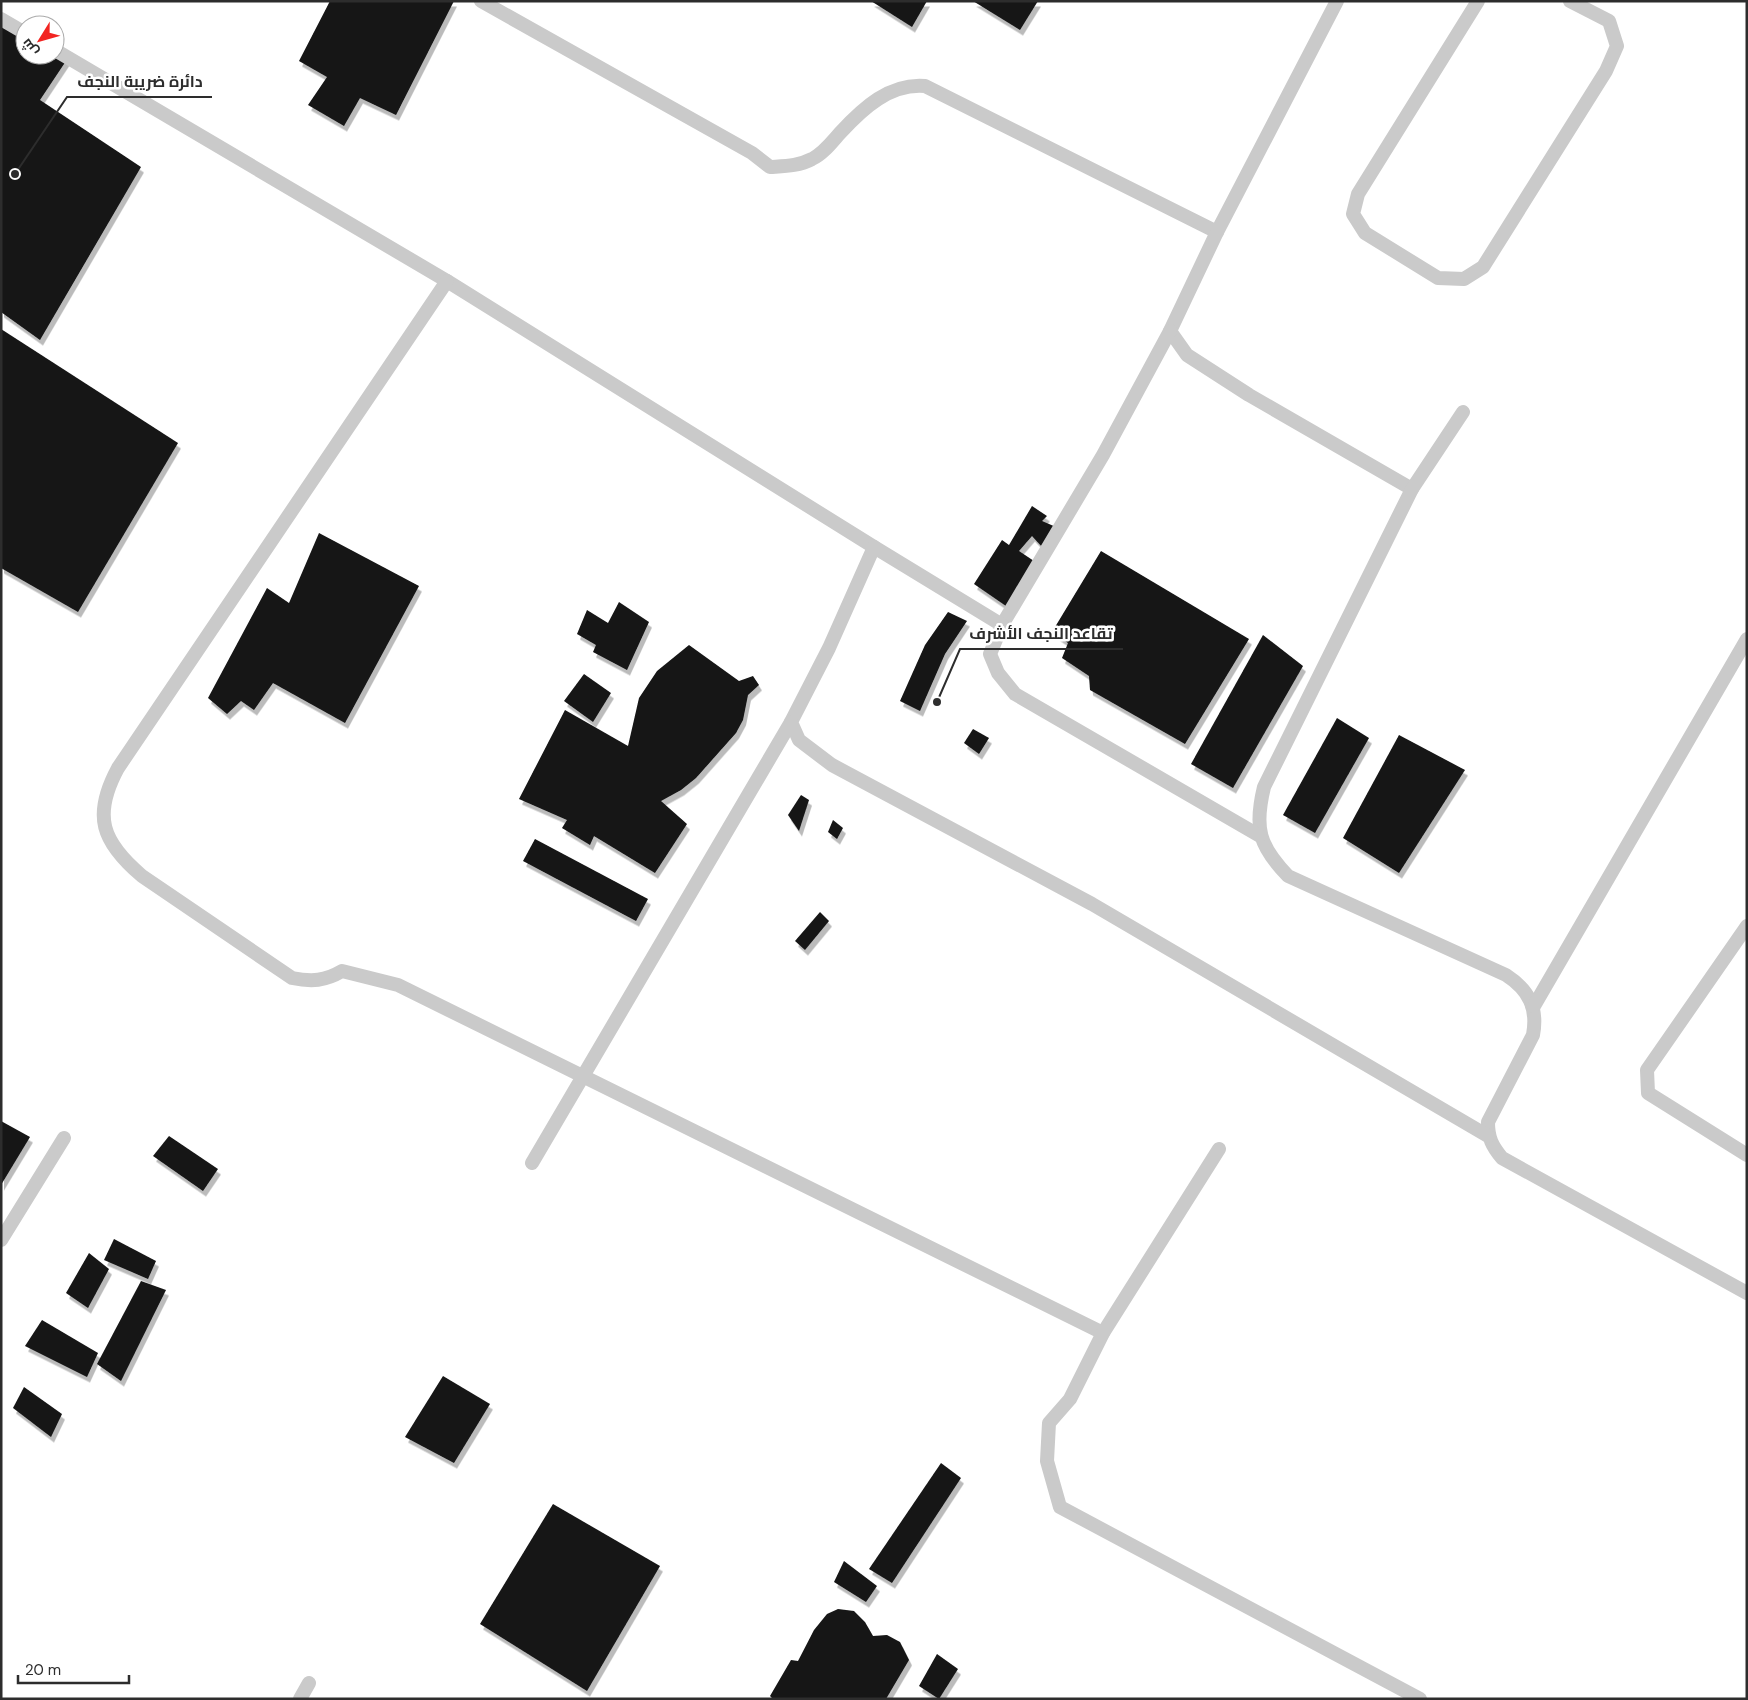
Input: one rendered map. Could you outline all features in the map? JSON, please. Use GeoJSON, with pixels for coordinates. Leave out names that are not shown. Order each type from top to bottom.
{"type":"FeatureCollection","features":[{"type":"Feature","properties":{"kind":"lane"},"geometry":{"type":"LineString","coordinates":[[481,1],[752,153],[770,167],[793,165],[812,159],[829,145],[860,111],[908,84],[925,86],[1217,232]]}},
{"type":"Feature","properties":{"kind":"lane"},"geometry":{"type":"LineString","coordinates":[[1260,836],[1015,694],[998,673],[990,654],[1002,625],[1103,456],[1170,331],[1217,232],[1337,1]]}},
{"type":"Feature","properties":{"kind":"lane"},"geometry":{"type":"LineString","coordinates":[[1478,1],[1358,194],[1353,214],[1365,233],[1438,278],[1464,279],[1483,266],[1606,71],[1617,46],[1609,21],[1570,1]]}},
{"type":"Feature","properties":{"kind":"lane"},"geometry":{"type":"LineString","coordinates":[[1,19],[15,27]]}},
{"type":"Feature","properties":{"kind":"lane"},"geometry":{"type":"LineString","coordinates":[[65,56],[447,281],[1002,625]]}},
{"type":"Feature","properties":{"kind":"lane"},"geometry":{"type":"LineString","coordinates":[[447,281],[118,768],[106,790],[103,815],[108,839],[129,865],[292,978],[310,981],[327,979],[342,971],[398,985],[1103,1333]]}},
{"type":"Feature","properties":{"kind":"lane"},"geometry":{"type":"LineString","coordinates":[[1170,331],[1187,355],[1249,395],[1412,489]]}},
{"type":"Feature","properties":{"kind":"lane"},"geometry":{"type":"LineString","coordinates":[[1463,412],[1412,489],[1264,787],[1258,811],[1260,836],[1270,858],[1288,876],[1506,975],[1528,993],[1534,1006],[1536,1021],[1533,1035],[1493,1109],[1488,1122],[1488,1136],[1493,1148],[1502,1158],[1747,1292]]}},
{"type":"Feature","properties":{"kind":"lane"},"geometry":{"type":"LineString","coordinates":[[532,1163],[791,722],[829,648],[874,547]]}},
{"type":"Feature","properties":{"kind":"lane"},"geometry":{"type":"LineString","coordinates":[[1534,1006],[1747,639]]}},
{"type":"Feature","properties":{"kind":"lane"},"geometry":{"type":"LineString","coordinates":[[791,722],[799,740],[832,765],[1092,904],[1488,1136]]}},
{"type":"Feature","properties":{"kind":"lane"},"geometry":{"type":"LineString","coordinates":[[1747,926],[1647,1070],[1648,1092],[1747,1155]]}},
{"type":"Feature","properties":{"kind":"lane"},"geometry":{"type":"LineString","coordinates":[[1,1240],[64,1138]]}},
{"type":"Feature","properties":{"kind":"lane"},"geometry":{"type":"LineString","coordinates":[[1219,1149],[1103,1333],[1070,1399],[1049,1424],[1047,1461],[1060,1507],[1420,1699]]}},
{"type":"Feature","properties":{"kind":"lane"},"geometry":{"type":"LineString","coordinates":[[300,1699],[309,1683]]}},
{"type":"Feature","properties":{"kind":"building"},"geometry":{"type":"Polygon","coordinates":[[[330,1],[454,1],[396,115],[360,98],[344,126],[308,105],[327,77],[299,61],[330,1]]]}},
{"type":"Feature","properties":{"kind":"building"},"geometry":{"type":"Polygon","coordinates":[[[871,1],[927,1],[912,27],[871,1]]]}},
{"type":"Feature","properties":{"kind":"building"},"geometry":{"type":"Polygon","coordinates":[[[973,1],[1038,1],[1020,30],[973,1]]]}},
{"type":"Feature","properties":{"kind":"building"},"geometry":{"type":"Polygon","coordinates":[[[1,19],[15,27],[15,65],[63,65],[40,100],[141,167],[40,340],[1,312],[1,19]]]}},
{"type":"Feature","properties":{"kind":"building"},"geometry":{"type":"Polygon","coordinates":[[[1,329],[178,443],[78,612],[1,568],[1,329]]]}},
{"type":"Feature","properties":{"kind":"building"},"geometry":{"type":"Polygon","coordinates":[[[1032,506],[1047,516],[1042,521],[1056,527],[1043,548],[1032,536],[1019,551],[1034,561],[1006,606],[974,584],[1002,540],[1009,545],[1032,506]]]}},
{"type":"Feature","properties":{"kind":"building"},"geometry":{"type":"Polygon","coordinates":[[[319,533],[419,586],[345,723],[273,683],[254,710],[241,701],[227,714],[208,698],[267,588],[289,603],[319,533]]]}},
{"type":"Feature","properties":{"kind":"building"},"geometry":{"type":"Polygon","coordinates":[[[1101,551],[1249,639],[1185,744],[1090,690],[1089,676],[1062,658],[1068,643],[1052,632],[1101,551]]]}},
{"type":"Feature","properties":{"kind":"building"},"geometry":{"type":"Polygon","coordinates":[[[619,602],[649,622],[627,670],[593,652],[596,645],[577,634],[587,610],[608,623],[619,602]]]}},
{"type":"Feature","properties":{"kind":"building"},"geometry":{"type":"Polygon","coordinates":[[[948,612],[967,621],[945,654],[920,711],[900,701],[925,645],[948,612]]]}},
{"type":"Feature","properties":{"kind":"building"},"geometry":{"type":"Polygon","coordinates":[[[1263,635],[1303,666],[1233,788],[1191,764],[1263,635]]]}},
{"type":"Feature","properties":{"kind":"building"},"geometry":{"type":"Polygon","coordinates":[[[689,645],[739,681],[753,676],[759,685],[748,695],[743,720],[736,733],[696,778],[681,790],[661,801],[687,824],[655,873],[594,836],[590,845],[562,828],[567,820],[519,799],[565,710],[628,746],[639,698],[657,671],[689,645]]]}},
{"type":"Feature","properties":{"kind":"building"},"geometry":{"type":"Polygon","coordinates":[[[584,674],[611,693],[593,722],[564,701],[584,674]]]}},
{"type":"Feature","properties":{"kind":"building"},"geometry":{"type":"Polygon","coordinates":[[[1337,718],[1369,738],[1315,833],[1283,815],[1337,718]]]}},
{"type":"Feature","properties":{"kind":"building"},"geometry":{"type":"Polygon","coordinates":[[[973,729],[989,738],[979,754],[964,743],[973,729]]]}},
{"type":"Feature","properties":{"kind":"building"},"geometry":{"type":"Polygon","coordinates":[[[1399,735],[1465,770],[1399,873],[1343,838],[1399,735]]]}},
{"type":"Feature","properties":{"kind":"building"},"geometry":{"type":"Polygon","coordinates":[[[801,795],[809,800],[799,831],[788,815],[801,795]]]}},
{"type":"Feature","properties":{"kind":"building"},"geometry":{"type":"Polygon","coordinates":[[[833,820],[843,828],[837,839],[828,832],[833,820]]]}},
{"type":"Feature","properties":{"kind":"building"},"geometry":{"type":"Polygon","coordinates":[[[535,839],[648,899],[636,921],[523,861],[535,839]]]}},
{"type":"Feature","properties":{"kind":"building"},"geometry":{"type":"Polygon","coordinates":[[[820,912],[829,921],[805,950],[795,941],[820,912]]]}},
{"type":"Feature","properties":{"kind":"building"},"geometry":{"type":"Polygon","coordinates":[[[1,1121],[30,1137],[1,1185],[1,1121]]]}},
{"type":"Feature","properties":{"kind":"building"},"geometry":{"type":"Polygon","coordinates":[[[169,1136],[218,1169],[203,1191],[153,1156],[169,1136]]]}},
{"type":"Feature","properties":{"kind":"building"},"geometry":{"type":"Polygon","coordinates":[[[114,1239],[156,1261],[148,1279],[104,1260],[114,1239]]]}},
{"type":"Feature","properties":{"kind":"building"},"geometry":{"type":"Polygon","coordinates":[[[89,1253],[109,1269],[88,1308],[66,1293],[89,1253]]]}},
{"type":"Feature","properties":{"kind":"building"},"geometry":{"type":"Polygon","coordinates":[[[141,1281],[166,1290],[121,1381],[97,1364],[141,1281]]]}},
{"type":"Feature","properties":{"kind":"building"},"geometry":{"type":"Polygon","coordinates":[[[42,1320],[98,1353],[87,1377],[25,1346],[42,1320]]]}},
{"type":"Feature","properties":{"kind":"building"},"geometry":{"type":"Polygon","coordinates":[[[443,1376],[490,1404],[454,1463],[405,1437],[443,1376]]]}},
{"type":"Feature","properties":{"kind":"building"},"geometry":{"type":"Polygon","coordinates":[[[24,1387],[62,1414],[51,1437],[13,1408],[24,1387]]]}},
{"type":"Feature","properties":{"kind":"building"},"geometry":{"type":"Polygon","coordinates":[[[941,1463],[961,1478],[892,1583],[869,1569],[941,1463]]]}},
{"type":"Feature","properties":{"kind":"building"},"geometry":{"type":"Polygon","coordinates":[[[553,1504],[660,1566],[587,1691],[480,1624],[553,1504]]]}},
{"type":"Feature","properties":{"kind":"building"},"geometry":{"type":"Polygon","coordinates":[[[844,1561],[877,1586],[866,1602],[834,1582],[844,1561]]]}},
{"type":"Feature","properties":{"kind":"building"},"geometry":{"type":"Polygon","coordinates":[[[838,1609],[854,1611],[865,1622],[873,1636],[887,1635],[900,1642],[909,1660],[886,1699],[773,1699],[770,1696],[791,1660],[798,1661],[814,1630],[827,1614],[838,1609]]]}},
{"type":"Feature","properties":{"kind":"building"},"geometry":{"type":"Polygon","coordinates":[[[937,1654],[958,1669],[939,1699],[919,1686],[937,1654]]]}},
{"type":"Feature","properties":{"kind":"place","name":"دائرة ضريبة النجف"},"geometry":{"type":"Point","coordinates":[15,174]}},
{"type":"Feature","properties":{"kind":"place","name":"تقاعد النجف الأشرف"},"geometry":{"type":"Point","coordinates":[937,702]}}]}
